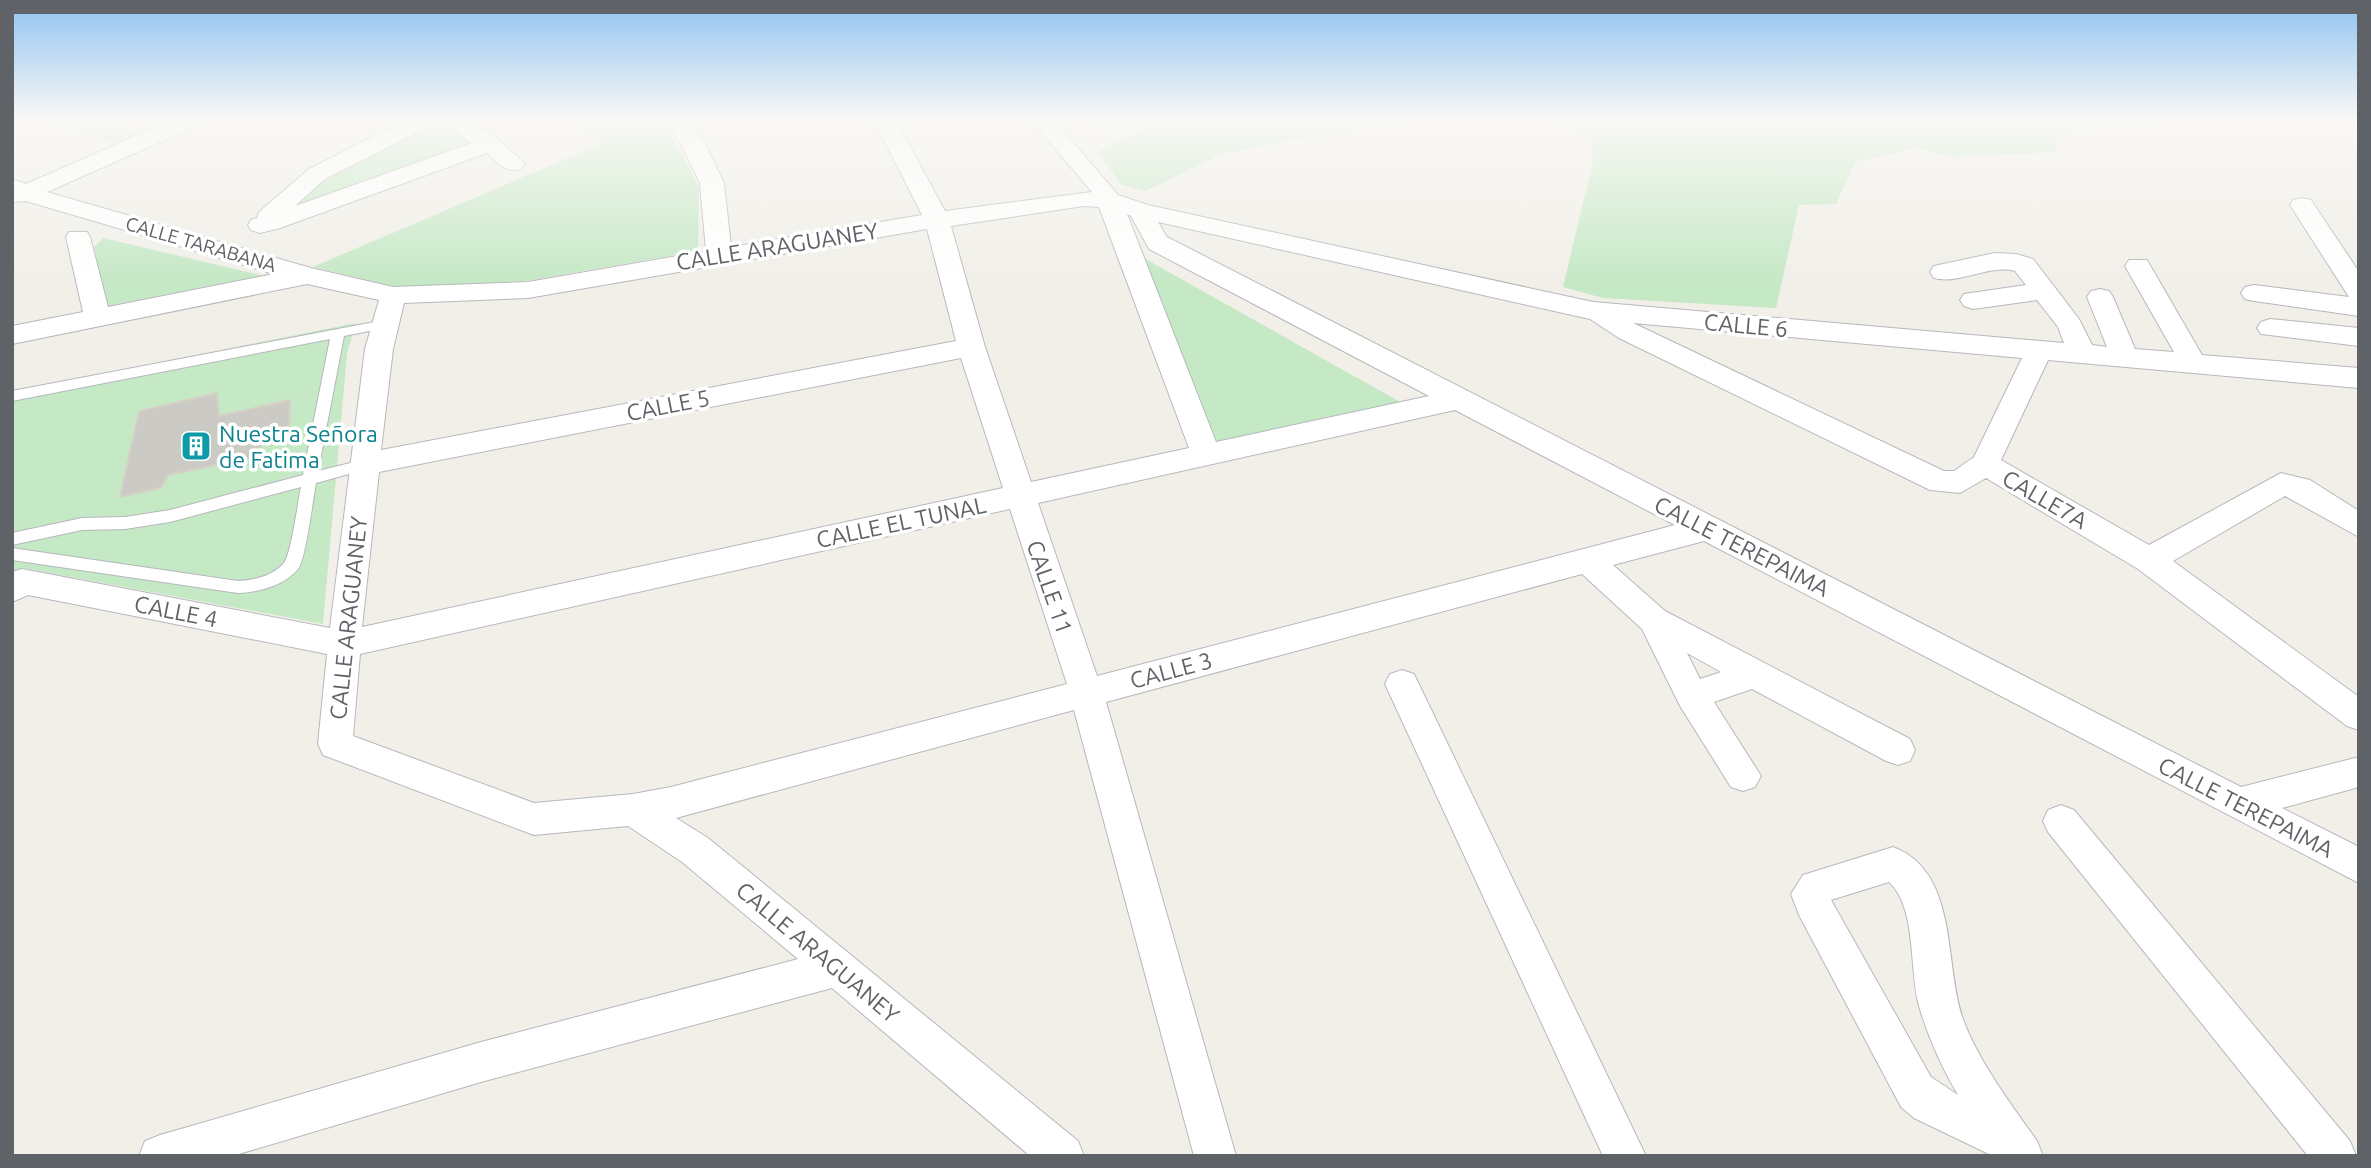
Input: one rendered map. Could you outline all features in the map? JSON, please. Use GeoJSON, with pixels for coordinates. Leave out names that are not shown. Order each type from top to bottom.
{"type":"FeatureCollection","features":[{"type":"Feature","properties":{"kind":"street"},"geometry":{"type":"LineString","coordinates":[[17,192],[62,174]]}},
{"type":"Feature","properties":{"kind":"street"},"geometry":{"type":"LineString","coordinates":[[224,250],[260,225],[318,174]]}},
{"type":"Feature","properties":{"kind":"street"},"geometry":{"type":"LineString","coordinates":[[260,225],[408,174]]}},
{"type":"Feature","properties":{"kind":"street"},"geometry":{"type":"LineString","coordinates":[[707,174],[712,183],[719,255]]}},
{"type":"Feature","properties":{"kind":"street"},"geometry":{"type":"LineString","coordinates":[[913,174],[937,220],[1084,199],[1109,200],[1142,211]]}},
{"type":"Feature","properties":{"kind":"street"},"geometry":{"type":"LineString","coordinates":[[1090,174],[1109,200],[1207,456]]}},
{"type":"Feature","properties":{"kind":"street","name":"CALLE TARABANA"},"geometry":{"type":"LineString","coordinates":[[17,192],[307,276],[389,310]]}},
{"type":"Feature","properties":{"kind":"street"},"geometry":{"type":"LineString","coordinates":[[2302,205],[2359,292]]}},
{"type":"Feature","properties":{"kind":"street","name":"CALLE 6"},"geometry":{"type":"LineString","coordinates":[[1142,211],[1593,311],[2359,378]]}},
{"type":"Feature","properties":{"kind":"street","name":"CALLE TEREPAIMA"},"geometry":{"type":"LineString","coordinates":[[1142,211],[1147,226],[1158,243],[2359,866]]}},
{"type":"Feature","properties":{"kind":"street","name":"CALLE ARAGUANEY"},"geometry":{"type":"LineString","coordinates":[[937,220],[719,255],[527,290],[389,310],[379,349],[344,644],[335,744],[534,819],[633,810],[695,849],[1063,1156]]}},
{"type":"Feature","properties":{"kind":"street","name":"CALLE 11"},"geometry":{"type":"LineString","coordinates":[[937,220],[971,347],[1018,496],[1086,692],[1214,1156]]}},
{"type":"Feature","properties":{"kind":"street"},"geometry":{"type":"LineString","coordinates":[[78,237],[98,318]]}},
{"type":"Feature","properties":{"kind":"street"},"geometry":{"type":"LineString","coordinates":[[1943,272],[2017,261],[2024,265],[2070,325],[2082,355]]}},
{"type":"Feature","properties":{"kind":"street"},"geometry":{"type":"LineString","coordinates":[[2138,266],[2194,364]]}},
{"type":"Feature","properties":{"kind":"street"},"geometry":{"type":"LineString","coordinates":[[12,335],[307,276]]}},
{"type":"Feature","properties":{"kind":"street"},"geometry":{"type":"LineString","coordinates":[[1973,300],[2043,291]]}},
{"type":"Feature","properties":{"kind":"street"},"geometry":{"type":"LineString","coordinates":[[2254,293],[2359,307]]}},
{"type":"Feature","properties":{"kind":"street"},"geometry":{"type":"LineString","coordinates":[[2100,297],[2126,359]]}},
{"type":"Feature","properties":{"kind":"street","name":"CALLE7A"},"geometry":{"type":"LineString","coordinates":[[1593,311],[1628,332],[1940,482],[1960,482],[1985,464],[2149,561],[2359,716]]}},
{"type":"Feature","properties":{"kind":"street"},"geometry":{"type":"LineString","coordinates":[[2270,328],[2359,337]]}},
{"type":"Feature","properties":{"kind":"street","name":"CALLE 5"},"geometry":{"type":"LineString","coordinates":[[366,464],[971,347]]}},
{"type":"Feature","properties":{"kind":"street"},"geometry":{"type":"LineString","coordinates":[[1985,464],[2039,351]]}},
{"type":"Feature","properties":{"kind":"street","name":"CALLE EL TUNAL"},"geometry":{"type":"LineString","coordinates":[[344,644],[1459,399]]}},
{"type":"Feature","properties":{"kind":"street"},"geometry":{"type":"LineString","coordinates":[[2149,561],[2281,484],[2300,488],[2359,526]]}},
{"type":"Feature","properties":{"kind":"street","name":"CALLE 3"},"geometry":{"type":"LineString","coordinates":[[633,810],[671,803],[1708,528]]}},
{"type":"Feature","properties":{"kind":"street"},"geometry":{"type":"LineString","coordinates":[[1587,560],[1654,620],[1898,750]]}},
{"type":"Feature","properties":{"kind":"street","name":"CALLE 4"},"geometry":{"type":"LineString","coordinates":[[12,590],[22,581],[344,644]]}},
{"type":"Feature","properties":{"kind":"street"},"geometry":{"type":"LineString","coordinates":[[1654,620],[1692,696],[1743,776]]}},
{"type":"Feature","properties":{"kind":"street"},"geometry":{"type":"LineString","coordinates":[[1692,696],[1757,673]]}},
{"type":"Feature","properties":{"kind":"street"},"geometry":{"type":"LineString","coordinates":[[1402,684],[1625,1156]]}},
{"type":"Feature","properties":{"kind":"street"},"geometry":{"type":"LineString","coordinates":[[2238,804],[2359,772]]}},
{"type":"Feature","properties":{"kind":"street"},"geometry":{"type":"LineString","coordinates":[[2061,821],[2335,1156]]}},
{"type":"Feature","properties":{"kind":"street"},"geometry":{"type":"LineString","coordinates":[[1893,864],[1910,876],[1930,931],[1933,981],[1948,1036],[2018,1150],[1929,1103],[1916,1092],[1812,903],[1810,894],[1816,887],[1893,864]]}},
{"type":"Feature","properties":{"kind":"street"},"geometry":{"type":"LineString","coordinates":[[160,1156],[481,1062],[837,968]]}},
{"type":"Feature","properties":{"kind":"lane"},"geometry":{"type":"LineString","coordinates":[[12,396],[338,333],[389,310]]}},
{"type":"Feature","properties":{"kind":"lane"},"geometry":{"type":"LineString","coordinates":[[12,555],[238,587],[258,586],[279,578],[293,564],[338,333]]}},
{"type":"Feature","properties":{"kind":"lane"},"geometry":{"type":"LineString","coordinates":[[12,539],[82,524],[145,521],[170,516],[366,464]]}},
{"type":"Feature","properties":{"kind":"green space"},"geometry":{"type":"Polygon","coordinates":[[[338,174],[392,174],[275,217],[338,174]]]}},
{"type":"Feature","properties":{"kind":"green space"},"geometry":{"type":"Polygon","coordinates":[[[532,174],[692,174],[699,187],[698,251],[526,281],[395,287],[313,267],[532,174]]]}},
{"type":"Feature","properties":{"kind":"green space"},"geometry":{"type":"Polygon","coordinates":[[[1113,174],[1181,174],[1145,191],[1120,184],[1113,174]]]}},
{"type":"Feature","properties":{"kind":"green space"},"geometry":{"type":"Polygon","coordinates":[[[1590,174],[1850,174],[1836,204],[1799,205],[1776,308],[1603,298],[1563,287],[1590,174]]]}},
{"type":"Feature","properties":{"kind":"green space"},"geometry":{"type":"Polygon","coordinates":[[[103,238],[269,277],[107,311],[94,247],[103,238]]]}},
{"type":"Feature","properties":{"kind":"green space"},"geometry":{"type":"Polygon","coordinates":[[[1138,254],[1158,266],[1402,403],[1217,444],[1138,254]]]}},
{"type":"Feature","properties":{"kind":"green space"},"geometry":{"type":"Polygon","coordinates":[[[356,323],[347,353],[323,624],[23,568],[12,578],[12,392],[356,323]]]}},
{"type":"Feature","properties":{"kind":"building","name":"Nuestra Señora de Fatima"},"geometry":{"type":"Polygon","coordinates":[[[217,393],[219,416],[290,400],[289,429],[263,435],[258,456],[168,475],[161,488],[120,497],[139,411],[217,393]]]}},
{"type":"Feature","properties":{"kind":"place","name":"Nuestra Señora de Fatima"},"geometry":{"type":"Point","coordinates":[196,446]}}]}
